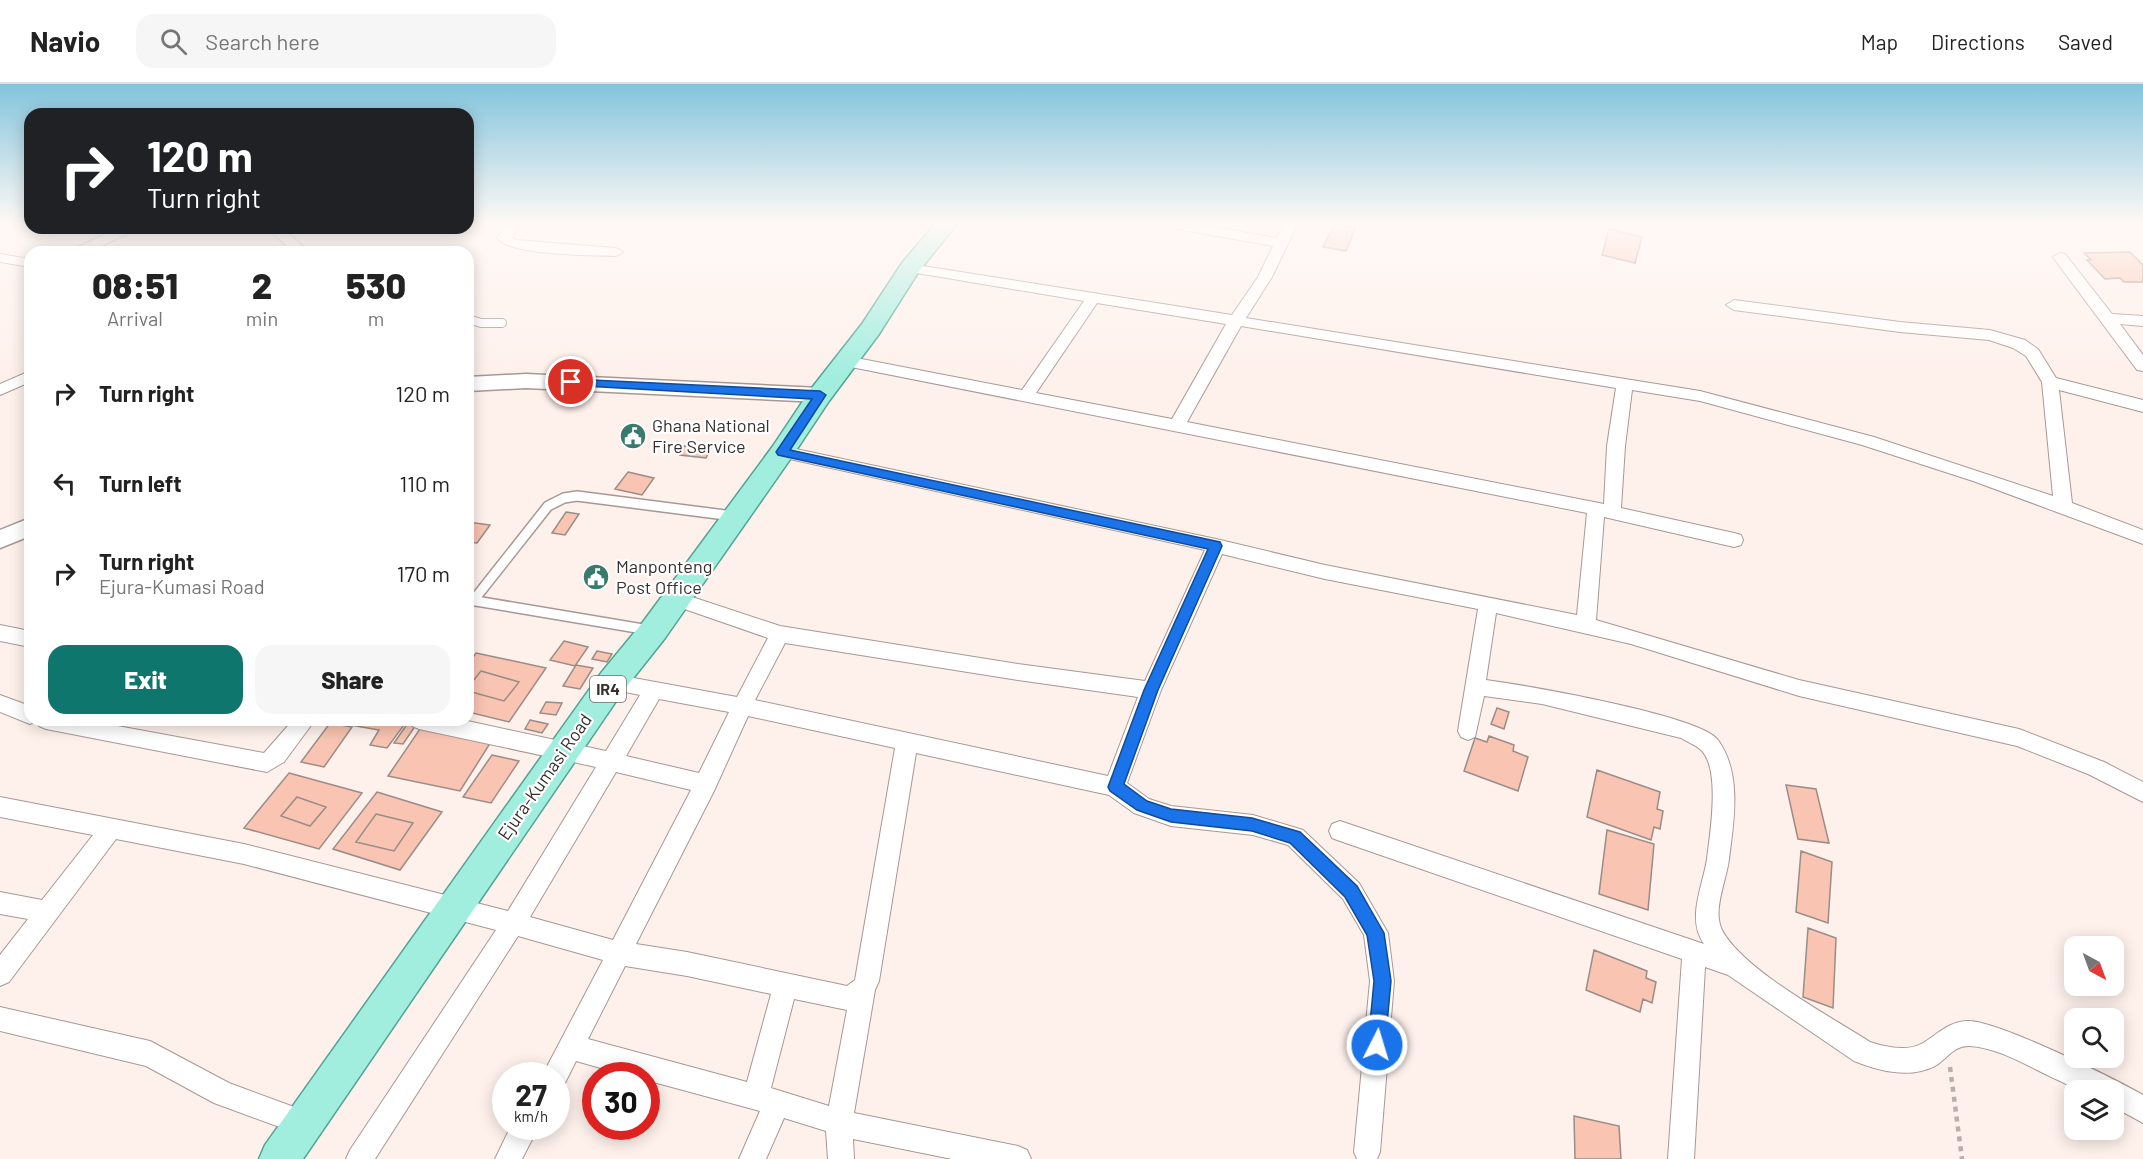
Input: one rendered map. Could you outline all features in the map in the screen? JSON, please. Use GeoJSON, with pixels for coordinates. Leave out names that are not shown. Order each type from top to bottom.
{"type":"FeatureCollection","features":[{"type":"Feature","properties":{"kind":"main road","name":"Ejura-Kumasi Road"},"geometry":{"type":"LineString","coordinates":[[279,1159],[612,682],[677,599],[820,395],[871,329],[905,275]]}},
{"type":"Feature","properties":{"kind":"street"},"geometry":{"type":"LineString","coordinates":[[955,275],[1237,319],[1700,396],[1780,415],[1887,447],[2143,537]]}},
{"type":"Feature","properties":{"kind":"street"},"geometry":{"type":"LineString","coordinates":[[1177,425],[1237,319],[1266,275]]}},
{"type":"Feature","properties":{"kind":"street"},"geometry":{"type":"LineString","coordinates":[[2074,275],[2143,366]]}},
{"type":"Feature","properties":{"kind":"street"},"geometry":{"type":"LineString","coordinates":[[1025,397],[1094,297]]}},
{"type":"Feature","properties":{"kind":"street"},"geometry":{"type":"LineString","coordinates":[[1734,305],[2005,339],[2032,353],[2050,382],[2063,507]]}},
{"type":"Feature","properties":{"kind":"street"},"geometry":{"type":"LineString","coordinates":[[2107,319],[2143,321]]}},
{"type":"Feature","properties":{"kind":"street"},"geometry":{"type":"LineString","coordinates":[[846,361],[1604,510],[1734,540]]}},
{"type":"Feature","properties":{"kind":"street"},"geometry":{"type":"LineString","coordinates":[[0,390],[24,379]]}},
{"type":"Feature","properties":{"kind":"street"},"geometry":{"type":"LineString","coordinates":[[474,384],[526,381],[820,395]]}},
{"type":"Feature","properties":{"kind":"street"},"geometry":{"type":"LineString","coordinates":[[2050,382],[2143,406]]}},
{"type":"Feature","properties":{"kind":"street"},"geometry":{"type":"LineString","coordinates":[[1586,625],[1625,384]]}},
{"type":"Feature","properties":{"kind":"street"},"geometry":{"type":"LineString","coordinates":[[782,452],[1216,546],[1325,572],[1631,636],[1799,688],[2019,738],[2096,768],[2143,793]]}},
{"type":"Feature","properties":{"kind":"street"},"geometry":{"type":"LineString","coordinates":[[0,540],[24,529]]}},
{"type":"Feature","properties":{"kind":"street"},"geometry":{"type":"LineString","coordinates":[[1115,787],[1151,690],[1216,546]]}},
{"type":"Feature","properties":{"kind":"street"},"geometry":{"type":"LineString","coordinates":[[677,599],[780,634],[1018,672],[1151,690]]}},
{"type":"Feature","properties":{"kind":"street"},"geometry":{"type":"LineString","coordinates":[[1468,731],[1488,605]]}},
{"type":"Feature","properties":{"kind":"street"},"geometry":{"type":"LineString","coordinates":[[0,633],[24,638]]}},
{"type":"Feature","properties":{"kind":"street"},"geometry":{"type":"LineString","coordinates":[[563,1062],[706,784],[742,706],[780,634]]}},
{"type":"Feature","properties":{"kind":"street"},"geometry":{"type":"LineString","coordinates":[[612,682],[742,706],[1115,787],[1142,806],[1171,816],[1252,825],[1295,837],[1351,891],[1376,933],[1383,981],[1367,1152]]}},
{"type":"Feature","properties":{"kind":"street"},"geometry":{"type":"LineString","coordinates":[[1475,687],[1542,696],[1686,731],[1709,744],[1720,764],[1724,782],[1718,858],[1707,912],[1710,933],[1735,966]]}},
{"type":"Feature","properties":{"kind":"street"},"geometry":{"type":"LineString","coordinates":[[359,1159],[513,924],[654,690]]}},
{"type":"Feature","properties":{"kind":"street"},"geometry":{"type":"LineString","coordinates":[[1,705],[24,713]]}},
{"type":"Feature","properties":{"kind":"street"},"geometry":{"type":"LineString","coordinates":[[74,726],[267,763],[276,756],[300,726]]}},
{"type":"Feature","properties":{"kind":"street"},"geometry":{"type":"LineString","coordinates":[[452,726],[497,734],[563,752],[706,784]]}},
{"type":"Feature","properties":{"kind":"street"},"geometry":{"type":"LineString","coordinates":[[842,1159],[839,1123],[863,990],[867,981],[907,742]]}},
{"type":"Feature","properties":{"kind":"street"},"geometry":{"type":"LineString","coordinates":[[0,807],[244,854],[453,907],[618,953],[706,968],[785,987],[850,999],[863,990]]}},
{"type":"Feature","properties":{"kind":"street"},"geometry":{"type":"LineString","coordinates":[[0,974],[111,829]]}},
{"type":"Feature","properties":{"kind":"street"},"geometry":{"type":"LineString","coordinates":[[1340,831],[1735,966],[1863,1052],[1884,1059],[1904,1060],[1927,1056],[1947,1039],[1968,1033],[1995,1039],[2087,1080]]}},
{"type":"Feature","properties":{"kind":"street"},"geometry":{"type":"LineString","coordinates":[[0,903],[48,912]]}},
{"type":"Feature","properties":{"kind":"street"},"geometry":{"type":"LineString","coordinates":[[1681,1159],[1694,952]]}},
{"type":"Feature","properties":{"kind":"street"},"geometry":{"type":"LineString","coordinates":[[752,1159],[766,1100],[785,987]]}},
{"type":"Feature","properties":{"kind":"street"},"geometry":{"type":"LineString","coordinates":[[0,1019],[150,1054],[223,1094],[304,1123]]}},
{"type":"Feature","properties":{"kind":"street"},"geometry":{"type":"LineString","coordinates":[[571,1047],[814,1113],[839,1123],[1018,1159]]}},
{"type":"Feature","properties":{"kind":"street"},"geometry":{"type":"LineString","coordinates":[[2124,1099],[2143,1110]]}},
{"type":"Feature","properties":{"kind":"street"},"geometry":{"type":"LineString","coordinates":[[514,1158],[521,1140]]}},
{"type":"Feature","properties":{"kind":"lane"},"geometry":{"type":"LineString","coordinates":[[474,321],[502,323]]}},
{"type":"Feature","properties":{"kind":"lane"},"geometry":{"type":"LineString","coordinates":[[474,596],[548,506],[564,498],[577,496],[736,516]]}},
{"type":"Feature","properties":{"kind":"lane"},"geometry":{"type":"LineString","coordinates":[[474,600],[654,630]]}},
{"type":"Feature","properties":{"kind":"path"},"geometry":{"type":"LineString","coordinates":[[1947,1039],[1962,1159]]}},
{"type":"Feature","properties":{"kind":"building"},"geometry":{"type":"Polygon","coordinates":[[[2101,275],[2143,275],[2143,282],[2124,282],[2120,278],[2105,279],[2101,275]]]}},
{"type":"Feature","properties":{"kind":"building"},"geometry":{"type":"Polygon","coordinates":[[[684,446],[711,448],[706,458],[680,455],[684,446]]]}},
{"type":"Feature","properties":{"kind":"building"},"geometry":{"type":"Polygon","coordinates":[[[628,472],[654,478],[642,495],[615,489],[628,472]]]}},
{"type":"Feature","properties":{"kind":"building"},"geometry":{"type":"Polygon","coordinates":[[[566,512],[579,514],[565,535],[552,533],[566,512]]]}},
{"type":"Feature","properties":{"kind":"building"},"geometry":{"type":"Polygon","coordinates":[[[474,523],[490,525],[477,543],[474,543],[474,523]]]}},
{"type":"Feature","properties":{"kind":"building"},"geometry":{"type":"Polygon","coordinates":[[[564,641],[588,647],[575,666],[550,660],[564,641]]]}},
{"type":"Feature","properties":{"kind":"building"},"geometry":{"type":"Polygon","coordinates":[[[597,651],[612,654],[607,662],[592,659],[597,651]]]}},
{"type":"Feature","properties":{"kind":"building"},"geometry":{"type":"Polygon","coordinates":[[[476,653],[546,668],[509,722],[474,713],[474,693],[504,701],[519,682],[481,671],[474,680],[476,653]]]}},
{"type":"Feature","properties":{"kind":"building"},"geometry":{"type":"Polygon","coordinates":[[[576,665],[593,668],[580,689],[563,686],[576,665]]]}},
{"type":"Feature","properties":{"kind":"building"},"geometry":{"type":"Polygon","coordinates":[[[481,671],[519,682],[504,701],[474,693],[474,680],[481,671]]]}},
{"type":"Feature","properties":{"kind":"building"},"geometry":{"type":"Polygon","coordinates":[[[546,702],[562,703],[556,715],[540,713],[546,702]]]}},
{"type":"Feature","properties":{"kind":"building"},"geometry":{"type":"Polygon","coordinates":[[[1497,708],[1509,712],[1504,729],[1491,724],[1497,708]]]}},
{"type":"Feature","properties":{"kind":"building"},"geometry":{"type":"Polygon","coordinates":[[[530,720],[548,724],[542,733],[525,729],[530,720]]]}},
{"type":"Feature","properties":{"kind":"building"},"geometry":{"type":"Polygon","coordinates":[[[328,726],[352,727],[324,767],[301,762],[328,726]]]}},
{"type":"Feature","properties":{"kind":"building"},"geometry":{"type":"Polygon","coordinates":[[[356,726],[403,726],[387,748],[370,745],[379,730],[356,726]]]}},
{"type":"Feature","properties":{"kind":"building"},"geometry":{"type":"Polygon","coordinates":[[[406,726],[415,726],[403,744],[394,743],[406,726]]]}},
{"type":"Feature","properties":{"kind":"building"},"geometry":{"type":"Polygon","coordinates":[[[422,726],[439,726],[494,737],[460,791],[388,776],[422,726]]]}},
{"type":"Feature","properties":{"kind":"building"},"geometry":{"type":"Polygon","coordinates":[[[1489,736],[1514,745],[1513,751],[1528,757],[1518,791],[1464,771],[1475,738],[1487,742],[1489,736]]]}},
{"type":"Feature","properties":{"kind":"building"},"geometry":{"type":"Polygon","coordinates":[[[492,755],[519,761],[491,803],[463,797],[492,755]]]}},
{"type":"Feature","properties":{"kind":"building"},"geometry":{"type":"Polygon","coordinates":[[[1597,770],[1660,792],[1657,809],[1663,811],[1660,829],[1654,827],[1651,840],[1587,817],[1597,770]]]}},
{"type":"Feature","properties":{"kind":"building"},"geometry":{"type":"Polygon","coordinates":[[[289,773],[362,793],[319,849],[244,828],[289,773]],[[297,797],[281,816],[310,826],[326,807],[297,797]]]}},
{"type":"Feature","properties":{"kind":"building"},"geometry":{"type":"Polygon","coordinates":[[[1786,785],[1816,789],[1829,843],[1798,839],[1786,785]]]}},
{"type":"Feature","properties":{"kind":"building"},"geometry":{"type":"Polygon","coordinates":[[[377,792],[442,812],[400,870],[333,849],[377,792]],[[376,814],[356,842],[394,851],[413,823],[376,814]]]}},
{"type":"Feature","properties":{"kind":"building"},"geometry":{"type":"Polygon","coordinates":[[[297,797],[326,807],[310,826],[281,816],[297,797]]]}},
{"type":"Feature","properties":{"kind":"building"},"geometry":{"type":"Polygon","coordinates":[[[376,814],[413,823],[394,851],[356,842],[376,814]]]}},
{"type":"Feature","properties":{"kind":"building"},"geometry":{"type":"Polygon","coordinates":[[[1607,830],[1654,844],[1648,910],[1599,894],[1607,830]]]}},
{"type":"Feature","properties":{"kind":"building"},"geometry":{"type":"Polygon","coordinates":[[[1801,851],[1832,862],[1828,923],[1796,912],[1801,851]]]}},
{"type":"Feature","properties":{"kind":"building"},"geometry":{"type":"Polygon","coordinates":[[[1808,928],[1836,938],[1833,1008],[1803,997],[1808,928]]]}},
{"type":"Feature","properties":{"kind":"building"},"geometry":{"type":"Polygon","coordinates":[[[1594,950],[1647,971],[1646,978],[1656,982],[1652,1003],[1643,999],[1640,1012],[1586,990],[1594,950]]]}},
{"type":"Feature","properties":{"kind":"building"},"geometry":{"type":"Polygon","coordinates":[[[1574,1116],[1619,1126],[1621,1159],[1575,1159],[1574,1116]]]}},
{"type":"Feature","properties":{"kind":"place","name":"Ghana National Fire Service"},"geometry":{"type":"Point","coordinates":[633,436]}},
{"type":"Feature","properties":{"kind":"place","name":"Manponteng Post Office"},"geometry":{"type":"Point","coordinates":[596,577]}},
{"type":"Feature","properties":{"kind":"route"},"geometry":{"type":"LineString","coordinates":[[571,382],[820,395],[782,452],[1216,546],[1151,690],[1115,787],[1142,806],[1171,816],[1252,825],[1295,837],[1351,891],[1376,933],[1383,981],[1377,1045]]}}]}
